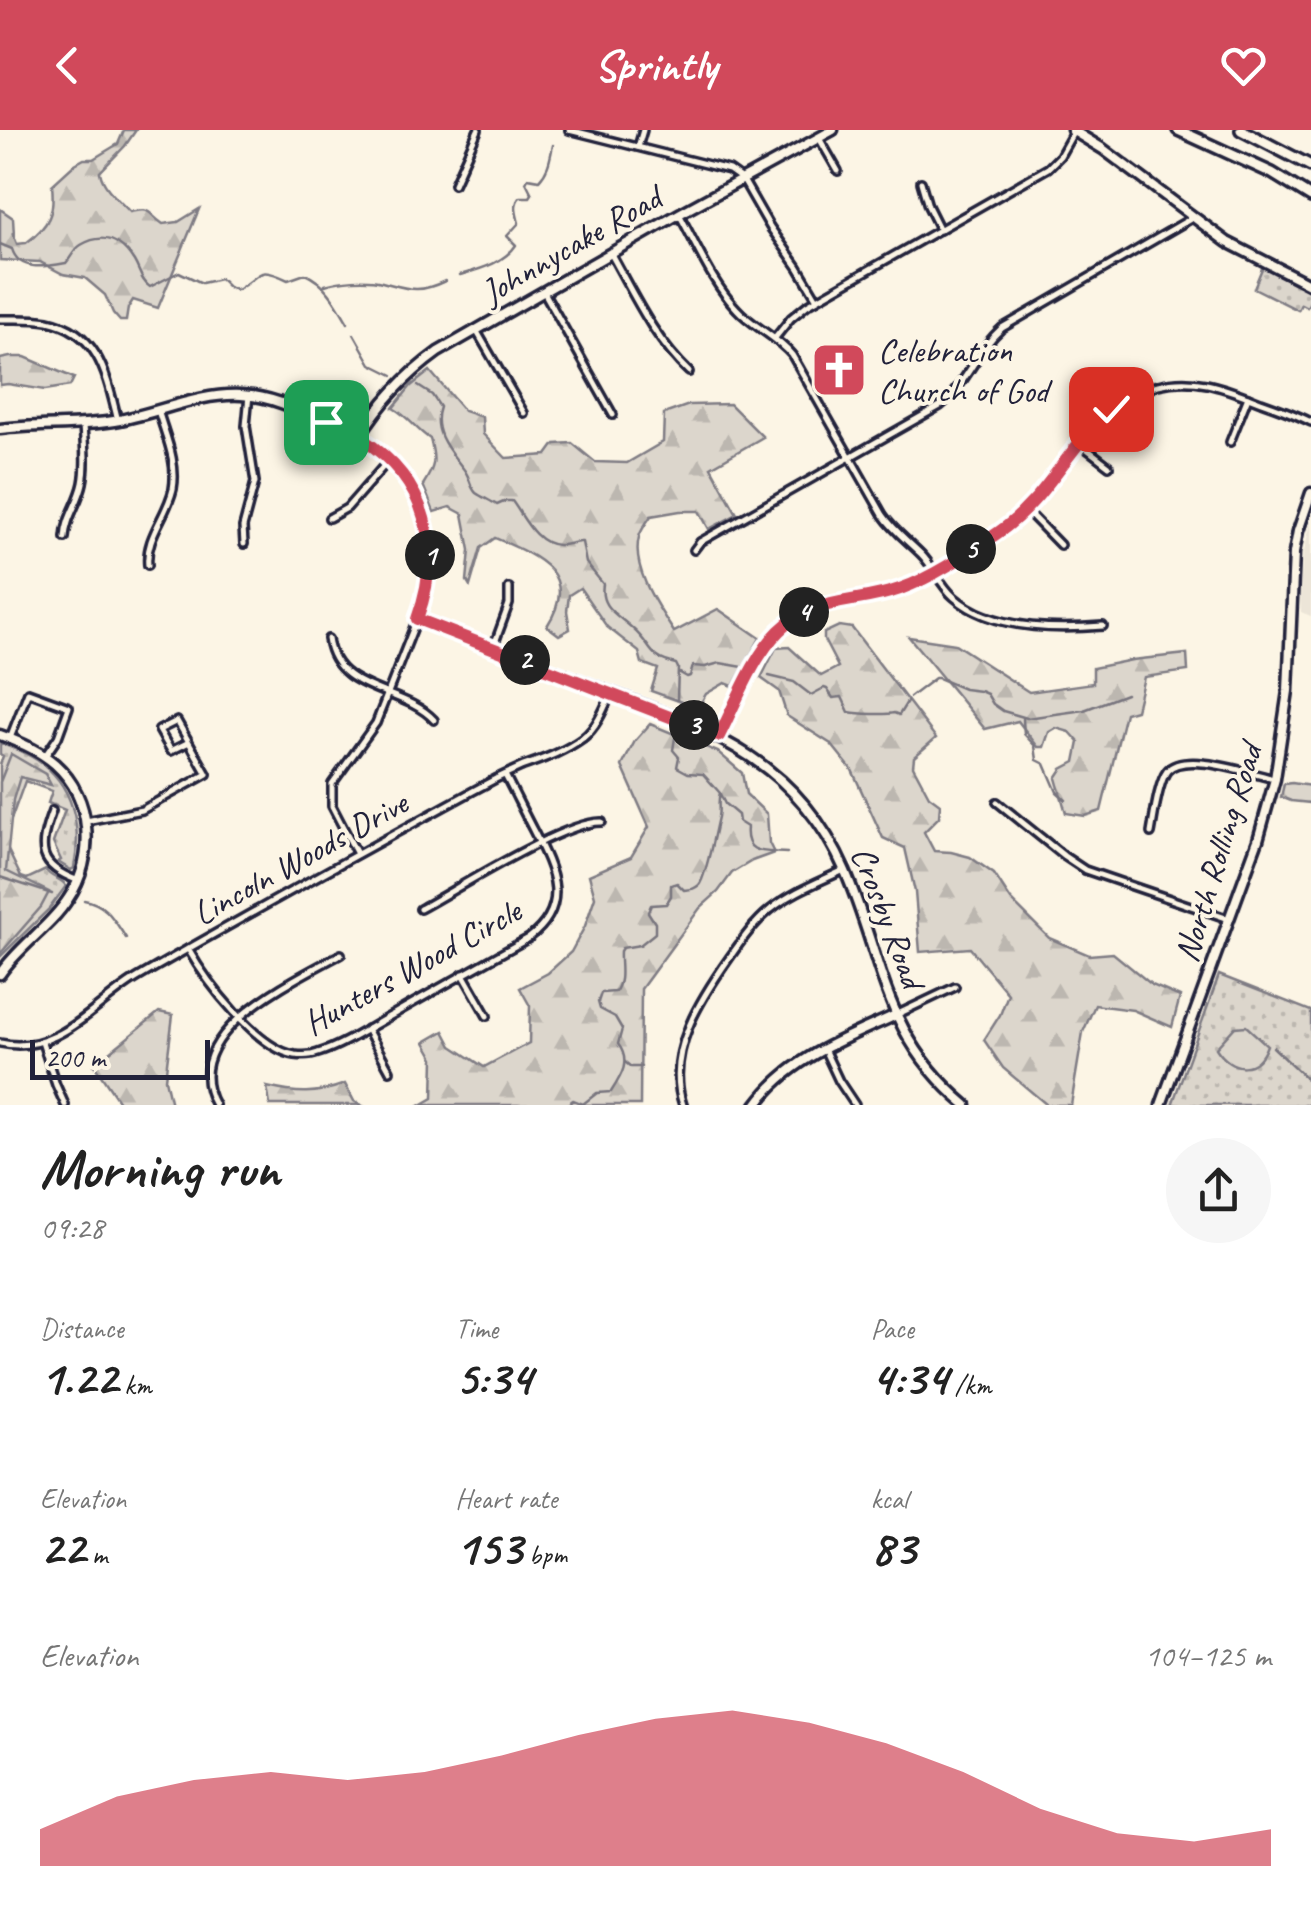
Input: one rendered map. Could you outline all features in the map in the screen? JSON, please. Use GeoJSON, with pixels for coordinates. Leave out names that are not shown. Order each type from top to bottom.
{"type":"FeatureCollection","features":[{"type":"Feature","properties":{"kind":"highway"},"geometry":{"type":"LineString","coordinates":[[1178,130],[1272,173],[1311,197]]}},
{"type":"Feature","properties":{"kind":"highway"},"geometry":{"type":"LineString","coordinates":[[1241,130],[1311,166]]}},
{"type":"Feature","properties":{"kind":"street"},"geometry":{"type":"LineString","coordinates":[[454,184],[478,130]]}},
{"type":"Feature","properties":{"kind":"street"},"geometry":{"type":"LineString","coordinates":[[569,130],[729,170],[743,180],[817,299]]}},
{"type":"Feature","properties":{"kind":"street"},"geometry":{"type":"LineString","coordinates":[[638,147],[643,130]]}},
{"type":"Feature","properties":{"kind":"street","name":"Johnnycake Road"},"geometry":{"type":"LineString","coordinates":[[359,437],[408,376],[438,352],[833,130]]}},
{"type":"Feature","properties":{"kind":"street"},"geometry":{"type":"LineString","coordinates":[[776,338],[798,312],[817,299],[1048,168],[1060,156],[1073,131],[1227,242],[1311,285]]}},
{"type":"Feature","properties":{"kind":"street"},"geometry":{"type":"LineString","coordinates":[[819,138],[838,171]]}},
{"type":"Feature","properties":{"kind":"street"},"geometry":{"type":"LineString","coordinates":[[921,182],[940,230]]}},
{"type":"Feature","properties":{"kind":"street"},"geometry":{"type":"LineString","coordinates":[[679,214],[727,298],[742,315],[776,338],[798,364],[892,528],[922,555],[957,600],[988,616],[1050,629],[1103,626]]}},
{"type":"Feature","properties":{"kind":"street"},"geometry":{"type":"LineString","coordinates":[[694,550],[700,542],[940,406],[990,340],[1013,320],[1192,218]]}},
{"type":"Feature","properties":{"kind":"street"},"geometry":{"type":"LineString","coordinates":[[611,254],[656,335],[689,372]]}},
{"type":"Feature","properties":{"kind":"street"},"geometry":{"type":"LineString","coordinates":[[544,292],[613,415]]}},
{"type":"Feature","properties":{"kind":"street"},"geometry":{"type":"LineString","coordinates":[[0,319],[48,321],[80,336],[102,365],[118,420]]}},
{"type":"Feature","properties":{"kind":"street"},"geometry":{"type":"LineString","coordinates":[[476,330],[524,413]]}},
{"type":"Feature","properties":{"kind":"street"},"geometry":{"type":"LineString","coordinates":[[719,736],[761,654],[790,621],[832,602],[900,589],[999,532],[1040,496],[1078,442],[1111,409],[1133,395],[1158,385],[1196,381],[1220,386],[1311,422]]}},
{"type":"Feature","properties":{"kind":"street"},"geometry":{"type":"LineString","coordinates":[[244,544],[243,527],[255,482],[246,426],[248,395]]}},
{"type":"Feature","properties":{"kind":"street"},"geometry":{"type":"LineString","coordinates":[[0,428],[83,425],[204,398],[248,395],[284,404],[359,437],[408,482],[428,532],[430,575],[417,619],[370,735],[332,784],[332,806],[357,854]]}},
{"type":"Feature","properties":{"kind":"street"},"geometry":{"type":"LineString","coordinates":[[1230,442],[1248,397]]}},
{"type":"Feature","properties":{"kind":"street"},"geometry":{"type":"LineString","coordinates":[[148,565],[149,546],[170,500],[174,476],[158,410]]}},
{"type":"Feature","properties":{"kind":"street"},"geometry":{"type":"LineString","coordinates":[[65,538],[84,478],[83,425]]}},
{"type":"Feature","properties":{"kind":"street"},"geometry":{"type":"LineString","coordinates":[[1078,442],[1109,466]]}},
{"type":"Feature","properties":{"kind":"street"},"geometry":{"type":"LineString","coordinates":[[328,518],[347,508],[388,460]]}},
{"type":"Feature","properties":{"kind":"street","name":"North Rolling Road"},"geometry":{"type":"LineString","coordinates":[[1161,1105],[1260,834],[1275,779],[1288,691],[1294,552],[1311,493]]}},
{"type":"Feature","properties":{"kind":"street"},"geometry":{"type":"LineString","coordinates":[[1026,510],[1060,545]]}},
{"type":"Feature","properties":{"kind":"street"},"geometry":{"type":"LineString","coordinates":[[493,648],[509,604],[508,588]]}},
{"type":"Feature","properties":{"kind":"street","name":"Crosby Road"},"geometry":{"type":"LineString","coordinates":[[417,619],[719,736],[752,757],[794,793],[822,829],[844,870],[896,1015],[915,1050],[966,1105]]}},
{"type":"Feature","properties":{"kind":"street"},"geometry":{"type":"LineString","coordinates":[[328,639],[332,653],[361,683],[420,708],[434,720]]}},
{"type":"Feature","properties":{"kind":"street"},"geometry":{"type":"LineString","coordinates":[[10,738],[28,692],[69,707],[58,737],[45,756]]}},
{"type":"Feature","properties":{"kind":"street","name":"Lincoln Woods Drive"},"geometry":{"type":"LineString","coordinates":[[0,1044],[26,1045],[64,1033],[120,989],[188,949],[505,774],[560,752],[596,724],[611,693]]}},
{"type":"Feature","properties":{"kind":"street"},"geometry":{"type":"LineString","coordinates":[[86,821],[142,810],[207,774],[177,720],[159,730],[171,752],[189,742]]}},
{"type":"Feature","properties":{"kind":"street"},"geometry":{"type":"LineString","coordinates":[[0,735],[45,756],[60,769],[83,809],[87,846],[79,881],[60,911],[0,974]]}},
{"type":"Feature","properties":{"kind":"street"},"geometry":{"type":"LineString","coordinates":[[1151,833],[1164,776],[1178,763],[1194,762],[1275,779]]}},
{"type":"Feature","properties":{"kind":"street","name":"Hunters Wood Circle"},"geometry":{"type":"LineString","coordinates":[[188,949],[210,986],[274,1048],[299,1056],[318,1053],[367,1029],[529,938],[550,914],[555,884],[505,774]]}},
{"type":"Feature","properties":{"kind":"street"},"geometry":{"type":"LineString","coordinates":[[997,802],[1086,870],[1229,919]]}},
{"type":"Feature","properties":{"kind":"street"},"geometry":{"type":"LineString","coordinates":[[52,811],[42,838],[43,849],[55,872],[79,881]]}},
{"type":"Feature","properties":{"kind":"street"},"geometry":{"type":"LineString","coordinates":[[420,910],[540,844],[586,823],[602,822]]}},
{"type":"Feature","properties":{"kind":"street"},"geometry":{"type":"LineString","coordinates":[[683,1105],[678,1081],[682,1053],[708,987],[768,911],[844,870]]}},
{"type":"Feature","properties":{"kind":"street"},"geometry":{"type":"LineString","coordinates":[[215,1105],[207,1078],[209,1061],[218,1043],[264,997],[341,954]]}},
{"type":"Feature","properties":{"kind":"street"},"geometry":{"type":"LineString","coordinates":[[464,974],[488,1016]]}},
{"type":"Feature","properties":{"kind":"street"},"geometry":{"type":"LineString","coordinates":[[756,1105],[791,1067],[956,987]]}},
{"type":"Feature","properties":{"kind":"street"},"geometry":{"type":"LineString","coordinates":[[367,1029],[390,1070]]}},
{"type":"Feature","properties":{"kind":"street"},"geometry":{"type":"LineString","coordinates":[[42,1042],[65,1105]]}},
{"type":"Feature","properties":{"kind":"street"},"geometry":{"type":"LineString","coordinates":[[824,1049],[855,1105]]}},
{"type":"Feature","properties":{"kind":"shaded area"},"geometry":{"type":"Polygon","coordinates":[[[1311,522],[1311,616],[1301,612],[1300,591],[1311,522]]]}},
{"type":"Feature","properties":{"kind":"green space"},"geometry":{"type":"Polygon","coordinates":[[[124,130],[136,130],[100,172],[116,198],[130,212],[146,211],[163,224],[178,222],[199,209],[158,308],[133,300],[126,321],[120,321],[105,295],[85,278],[63,274],[40,262],[0,260],[0,209],[13,218],[17,244],[26,243],[49,218],[52,185],[75,164],[93,159],[118,144],[124,130]]]}},
{"type":"Feature","properties":{"kind":"green space"},"geometry":{"type":"Polygon","coordinates":[[[1263,266],[1311,289],[1307,307],[1301,304],[1298,310],[1254,288],[1263,266]]]}},
{"type":"Feature","properties":{"kind":"green space"},"geometry":{"type":"Polygon","coordinates":[[[25,357],[74,378],[70,386],[45,390],[0,385],[0,359],[25,357]]]}},
{"type":"Feature","properties":{"kind":"green space"},"geometry":{"type":"Polygon","coordinates":[[[430,371],[464,411],[482,417],[483,434],[506,458],[547,455],[555,444],[572,443],[595,462],[627,463],[663,442],[664,414],[689,405],[730,404],[763,437],[711,467],[737,514],[709,529],[699,511],[651,516],[639,537],[642,575],[674,632],[718,609],[760,638],[733,686],[725,683],[706,694],[698,708],[651,691],[658,669],[642,663],[639,652],[607,627],[580,588],[569,595],[570,629],[559,635],[547,626],[559,592],[550,569],[526,552],[495,538],[481,548],[470,586],[470,550],[463,514],[450,507],[434,512],[423,485],[433,463],[430,439],[393,408],[430,371]]]}},
{"type":"Feature","properties":{"kind":"green space"},"geometry":{"type":"Polygon","coordinates":[[[839,626],[852,628],[936,738],[914,757],[913,766],[929,796],[940,804],[939,817],[924,832],[934,851],[970,857],[994,874],[1011,900],[1049,938],[1089,955],[1113,953],[1152,985],[1180,997],[1172,1027],[1133,1010],[1095,1005],[1083,1032],[1071,1105],[1047,1105],[1003,1068],[984,1040],[1008,994],[970,948],[920,952],[915,892],[905,848],[883,838],[852,770],[831,744],[787,716],[779,691],[761,678],[776,648],[789,647],[821,676],[838,667],[824,633],[839,626]]]}},
{"type":"Feature","properties":{"kind":"green space"},"geometry":{"type":"Polygon","coordinates":[[[909,637],[955,644],[1029,692],[1093,683],[1093,668],[1132,660],[1187,654],[1188,671],[1144,677],[1136,710],[1125,713],[1101,811],[1085,816],[1066,813],[1056,778],[1062,769],[1075,762],[1079,742],[1070,732],[1056,728],[1049,732],[1044,747],[1038,747],[1018,721],[985,729],[909,637]]]}},
{"type":"Feature","properties":{"kind":"green space"},"geometry":{"type":"Polygon","coordinates":[[[650,724],[718,752],[742,773],[746,794],[767,814],[769,843],[774,853],[732,873],[700,908],[641,989],[640,1105],[421,1105],[433,1098],[434,1058],[425,1042],[444,1031],[452,1046],[484,1067],[529,1043],[530,1006],[520,988],[548,973],[571,952],[595,897],[589,875],[631,857],[649,827],[622,766],[635,741],[650,724]]]}},
{"type":"Feature","properties":{"kind":"green space"},"geometry":{"type":"Polygon","coordinates":[[[0,743],[33,757],[60,781],[72,808],[77,838],[71,870],[58,862],[61,860],[53,843],[65,810],[48,803],[52,791],[25,781],[8,828],[6,846],[21,877],[27,879],[46,870],[66,886],[49,909],[0,957],[3,756],[0,743]]]}},
{"type":"Feature","properties":{"kind":"green space"},"geometry":{"type":"Polygon","coordinates":[[[11,754],[45,774],[51,785],[20,777],[13,800],[6,871],[49,892],[41,907],[0,954],[0,782],[11,754]]]}},
{"type":"Feature","properties":{"kind":"green space"},"geometry":{"type":"Polygon","coordinates":[[[1284,784],[1311,786],[1311,803],[1281,797],[1284,784]]]}},
{"type":"Feature","properties":{"kind":"green space"},"geometry":{"type":"Polygon","coordinates":[[[1219,975],[1311,1011],[1311,1105],[1172,1105],[1219,975]]]}},
{"type":"Feature","properties":{"kind":"green space"},"geometry":{"type":"Polygon","coordinates":[[[159,1012],[173,1015],[165,1079],[171,1105],[121,1105],[94,1065],[159,1012]]]}},
{"type":"Feature","properties":{"kind":"green space"},"geometry":{"type":"Polygon","coordinates":[[[1246,1026],[1267,1045],[1257,1061],[1236,1065],[1216,1048],[1235,1027],[1246,1026]]]}},
{"type":"Feature","properties":{"kind":"green space"},"geometry":{"type":"Polygon","coordinates":[[[345,1084],[354,1101],[361,1105],[270,1105],[267,1087],[306,1092],[345,1084]]]}},
{"type":"Feature","properties":{"kind":"waterway"},"geometry":{"type":"LineString","coordinates":[[460,275],[498,261],[516,245],[507,236],[519,223],[517,203],[520,197],[532,194],[526,182],[528,178],[539,180],[542,176],[553,145]]}},
{"type":"Feature","properties":{"kind":"waterway"},"geometry":{"type":"LineString","coordinates":[[0,244],[12,249],[27,265],[42,266],[66,263],[89,241],[111,240],[129,254],[150,287],[179,272],[202,283],[220,279],[237,290],[265,273],[288,280],[305,274],[325,288],[348,323]]}},
{"type":"Feature","properties":{"kind":"waterway"},"geometry":{"type":"LineString","coordinates":[[325,285],[369,280],[420,289],[445,281]]}},
{"type":"Feature","properties":{"kind":"waterway"},"geometry":{"type":"LineString","coordinates":[[354,334],[371,364],[393,375]]}},
{"type":"Feature","properties":{"kind":"waterway"},"geometry":{"type":"LineString","coordinates":[[418,386],[432,395],[440,407],[440,434],[476,493],[497,505],[512,501],[543,540],[561,545],[582,542],[586,563],[603,584],[607,605],[655,655],[676,664],[677,700]]}},
{"type":"Feature","properties":{"kind":"waterway"},"geometry":{"type":"LineString","coordinates":[[680,673],[687,677],[693,666],[720,663],[743,667]]}},
{"type":"Feature","properties":{"kind":"waterway"},"geometry":{"type":"LineString","coordinates":[[769,676],[794,682],[811,695],[827,689],[833,698],[842,697],[849,712],[899,715],[907,702]]}},
{"type":"Feature","properties":{"kind":"waterway"},"geometry":{"type":"LineString","coordinates":[[910,697],[938,678],[987,694],[1003,711],[1027,718],[1084,710],[1126,694]]}},
{"type":"Feature","properties":{"kind":"waterway"},"geometry":{"type":"LineString","coordinates":[[1023,719],[1024,734],[1035,746],[1037,760],[1045,764],[1057,792],[1066,800]]}},
{"type":"Feature","properties":{"kind":"waterway"},"geometry":{"type":"LineString","coordinates":[[567,1105],[573,1100],[583,1104],[597,1093],[611,1092],[624,1068],[618,1044],[622,1029],[615,1017],[600,1009],[598,1002],[601,993],[615,992],[618,987],[620,951],[640,945],[655,933],[655,923],[648,912],[651,905],[666,904],[671,885],[677,883],[684,890],[693,889],[704,873],[720,793],[703,774],[677,767],[675,738]]}},
{"type":"Feature","properties":{"kind":"waterway"},"geometry":{"type":"LineString","coordinates":[[720,794],[738,815],[739,822],[747,827],[753,847],[764,852],[787,853]]}},
{"type":"Feature","properties":{"kind":"waterway"},"geometry":{"type":"LineString","coordinates":[[0,877],[52,894]]}},
{"type":"Feature","properties":{"kind":"waterway"},"geometry":{"type":"LineString","coordinates":[[84,900],[104,909],[126,938]]}},
{"type":"Feature","properties":{"kind":"waterway"},"geometry":{"type":"LineString","coordinates":[[1273,1047],[1311,1083]]}},
{"type":"Feature","properties":{"kind":"waterway"},"geometry":{"type":"LineString","coordinates":[[625,1062],[641,1067]]}},
{"type":"Feature","properties":{"kind":"place","name":"Celebration Church of God"},"geometry":{"type":"Point","coordinates":[839,370]}},
{"type":"Feature","properties":{"kind":"route"},"geometry":{"type":"LineString","coordinates":[[326,422],[375,448],[399,471],[416,496],[426,520],[430,546],[430,575],[417,619],[719,736],[761,654],[790,621],[832,602],[900,589],[999,532],[1040,496],[1078,442],[1111,409]]}}]}
